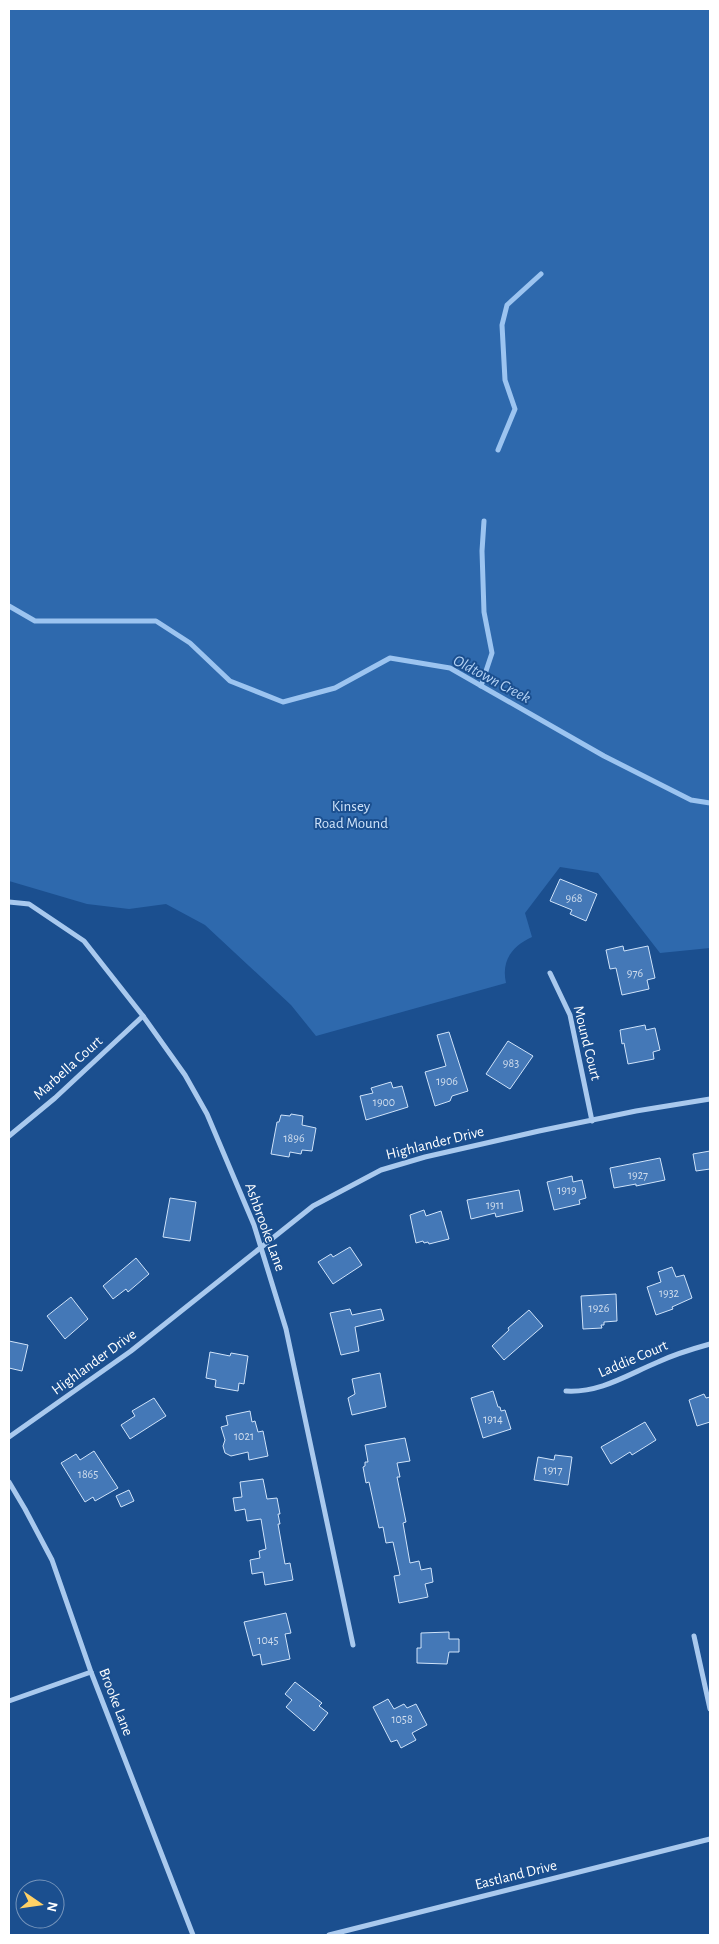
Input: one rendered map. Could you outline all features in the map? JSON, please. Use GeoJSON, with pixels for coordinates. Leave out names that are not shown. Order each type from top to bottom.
{"type":"FeatureCollection","features":[{"type":"Feature","properties":{"kind":"street","name":"Ashbrooke Lane"},"geometry":{"type":"LineString","coordinates":[[9,902],[29,904],[84,941],[143,1016],[185,1075],[207,1114],[261,1246],[288,1338],[352,1645]]}},
{"type":"Feature","properties":{"kind":"street","name":"Mound Court"},"geometry":{"type":"LineString","coordinates":[[550,973],[570,1015],[592,1122]]}},
{"type":"Feature","properties":{"kind":"street","name":"Marbella Court"},"geometry":{"type":"LineString","coordinates":[[9,1136],[55,1098],[143,1016]]}},
{"type":"Feature","properties":{"kind":"street","name":"Highlander Drive"},"geometry":{"type":"LineString","coordinates":[[9,1437],[131,1352],[313,1206],[381,1170],[425,1157],[636,1111],[710,1099]]}},
{"type":"Feature","properties":{"kind":"street","name":"Laddie Court"},"geometry":{"type":"LineString","coordinates":[[566,1391],[581,1392],[607,1386],[678,1353],[710,1344]]}},
{"type":"Feature","properties":{"kind":"street","name":"Brooke Lane"},"geometry":{"type":"LineString","coordinates":[[9,1482],[52,1560],[91,1672],[193,1935]]}},
{"type":"Feature","properties":{"kind":"street"},"geometry":{"type":"LineString","coordinates":[[694,1636],[710,1710]]}},
{"type":"Feature","properties":{"kind":"street"},"geometry":{"type":"LineString","coordinates":[[9,1702],[91,1672]]}},
{"type":"Feature","properties":{"kind":"street","name":"Eastland Drive"},"geometry":{"type":"LineString","coordinates":[[328,1935],[710,1839]]}},
{"type":"Feature","properties":{"kind":"green space","name":"Kinsey Road Mound"},"geometry":{"type":"Polygon","coordinates":[[[9,9],[710,9],[710,948],[660,953],[598,873],[560,867],[525,913],[532,937],[519,945],[510,955],[505,968],[506,983],[316,1036],[291,1005],[205,925],[166,904],[129,909],[87,904],[9,881],[9,9]]]}},
{"type":"Feature","properties":{"kind":"building"},"geometry":{"type":"Polygon","coordinates":[[[560,879],[597,894],[586,921],[570,914],[572,910],[550,901],[560,879]]]}},
{"type":"Feature","properties":{"kind":"building"},"geometry":{"type":"Polygon","coordinates":[[[623,946],[624,951],[648,946],[655,978],[647,980],[649,989],[622,995],[616,968],[610,969],[606,950],[623,946]]]}},
{"type":"Feature","properties":{"kind":"building"},"geometry":{"type":"Polygon","coordinates":[[[645,1025],[646,1030],[655,1028],[660,1050],[653,1052],[654,1059],[628,1064],[620,1030],[645,1025]]]}},
{"type":"Feature","properties":{"kind":"building"},"geometry":{"type":"Polygon","coordinates":[[[449,1032],[468,1091],[452,1096],[450,1101],[435,1106],[425,1072],[446,1066],[437,1035],[449,1032]]]}},
{"type":"Feature","properties":{"kind":"building"},"geometry":{"type":"Polygon","coordinates":[[[508,1041],[533,1056],[510,1089],[486,1074],[508,1041]]]}},
{"type":"Feature","properties":{"kind":"building"},"geometry":{"type":"Polygon","coordinates":[[[391,1082],[393,1088],[402,1086],[408,1107],[366,1120],[360,1096],[373,1093],[371,1088],[391,1082]]]}},
{"type":"Feature","properties":{"kind":"building"},"geometry":{"type":"Polygon","coordinates":[[[291,1114],[303,1116],[302,1125],[316,1128],[312,1151],[302,1150],[301,1154],[290,1152],[289,1157],[271,1154],[277,1122],[279,1122],[281,1115],[290,1116],[291,1114]]]}},
{"type":"Feature","properties":{"kind":"building"},"geometry":{"type":"Polygon","coordinates":[[[710,1151],[710,1169],[696,1171],[693,1154],[710,1151]]]}},
{"type":"Feature","properties":{"kind":"building"},"geometry":{"type":"Polygon","coordinates":[[[660,1158],[665,1180],[614,1188],[610,1168],[660,1158]]]}},
{"type":"Feature","properties":{"kind":"building"},"geometry":{"type":"Polygon","coordinates":[[[572,1176],[573,1182],[582,1180],[586,1198],[579,1200],[580,1204],[554,1210],[547,1182],[572,1176]]]}},
{"type":"Feature","properties":{"kind":"building"},"geometry":{"type":"Polygon","coordinates":[[[519,1190],[523,1211],[496,1217],[495,1213],[471,1219],[467,1200],[519,1190]]]}},
{"type":"Feature","properties":{"kind":"building"},"geometry":{"type":"Polygon","coordinates":[[[170,1198],[196,1202],[190,1241],[163,1237],[170,1198]]]}},
{"type":"Feature","properties":{"kind":"building"},"geometry":{"type":"Polygon","coordinates":[[[424,1210],[426,1216],[441,1211],[449,1239],[429,1244],[423,1241],[416,1243],[410,1215],[424,1210]]]}},
{"type":"Feature","properties":{"kind":"building"},"geometry":{"type":"Polygon","coordinates":[[[350,1247],[362,1265],[333,1284],[318,1262],[331,1254],[333,1257],[350,1247]]]}},
{"type":"Feature","properties":{"kind":"building"},"geometry":{"type":"Polygon","coordinates":[[[136,1258],[149,1274],[128,1292],[126,1289],[113,1299],[103,1286],[136,1258]]]}},
{"type":"Feature","properties":{"kind":"building"},"geometry":{"type":"Polygon","coordinates":[[[672,1267],[676,1277],[684,1275],[692,1298],[672,1307],[673,1309],[656,1315],[647,1287],[661,1282],[658,1272],[672,1267]]]}},
{"type":"Feature","properties":{"kind":"building"},"geometry":{"type":"Polygon","coordinates":[[[616,1294],[617,1321],[604,1322],[604,1325],[601,1325],[602,1328],[583,1329],[581,1296],[616,1294]]]}},
{"type":"Feature","properties":{"kind":"building"},"geometry":{"type":"Polygon","coordinates":[[[71,1297],[88,1319],[65,1339],[47,1316],[71,1297]]]}},
{"type":"Feature","properties":{"kind":"building"},"geometry":{"type":"Polygon","coordinates":[[[350,1309],[352,1315],[381,1309],[384,1320],[355,1327],[359,1351],[341,1355],[330,1313],[350,1309]]]}},
{"type":"Feature","properties":{"kind":"building"},"geometry":{"type":"Polygon","coordinates":[[[529,1310],[543,1326],[504,1360],[492,1346],[509,1330],[508,1328],[529,1310]]]}},
{"type":"Feature","properties":{"kind":"building"},"geometry":{"type":"Polygon","coordinates":[[[9,1341],[28,1345],[22,1371],[9,1368],[9,1341]]]}},
{"type":"Feature","properties":{"kind":"building"},"geometry":{"type":"Polygon","coordinates":[[[210,1352],[230,1356],[231,1353],[248,1356],[244,1384],[239,1383],[238,1391],[215,1387],[216,1380],[206,1378],[210,1352]]]}},
{"type":"Feature","properties":{"kind":"building"},"geometry":{"type":"Polygon","coordinates":[[[380,1373],[386,1407],[352,1415],[348,1398],[355,1394],[352,1379],[380,1373]]]}},
{"type":"Feature","properties":{"kind":"building"},"geometry":{"type":"Polygon","coordinates":[[[493,1391],[498,1407],[500,1407],[501,1411],[505,1410],[511,1429],[483,1438],[471,1398],[493,1391]]]}},
{"type":"Feature","properties":{"kind":"building"},"geometry":{"type":"Polygon","coordinates":[[[704,1394],[706,1398],[710,1397],[710,1422],[697,1426],[689,1400],[704,1394]]]}},
{"type":"Feature","properties":{"kind":"building"},"geometry":{"type":"Polygon","coordinates":[[[154,1398],[166,1416],[130,1439],[121,1425],[135,1416],[132,1411],[154,1398]]]}},
{"type":"Feature","properties":{"kind":"building"},"geometry":{"type":"Polygon","coordinates":[[[250,1411],[252,1422],[255,1421],[258,1432],[263,1431],[268,1456],[249,1460],[248,1452],[231,1456],[225,1453],[223,1446],[225,1440],[221,1427],[228,1425],[226,1416],[250,1411]]]}},
{"type":"Feature","properties":{"kind":"building"},"geometry":{"type":"Polygon","coordinates":[[[645,1422],[656,1440],[632,1455],[630,1452],[611,1464],[601,1447],[645,1422]]]}},
{"type":"Feature","properties":{"kind":"building"},"geometry":{"type":"Polygon","coordinates":[[[405,1438],[410,1461],[397,1463],[400,1477],[397,1477],[406,1522],[403,1523],[410,1563],[419,1561],[421,1570],[431,1568],[433,1582],[425,1584],[428,1597],[399,1603],[394,1576],[400,1575],[393,1542],[386,1543],[383,1527],[379,1528],[369,1482],[366,1483],[363,1467],[365,1462],[368,1462],[365,1445],[405,1438]]]}},
{"type":"Feature","properties":{"kind":"building"},"geometry":{"type":"Polygon","coordinates":[[[94,1451],[118,1488],[95,1501],[93,1497],[85,1502],[61,1463],[76,1454],[80,1460],[94,1451]]]}},
{"type":"Feature","properties":{"kind":"building"},"geometry":{"type":"Polygon","coordinates":[[[555,1455],[572,1457],[568,1485],[534,1480],[538,1457],[554,1460],[555,1455]]]}},
{"type":"Feature","properties":{"kind":"building"},"geometry":{"type":"Polygon","coordinates":[[[263,1479],[267,1499],[277,1498],[280,1514],[278,1514],[280,1524],[278,1524],[285,1564],[290,1563],[293,1580],[265,1585],[263,1572],[252,1574],[250,1560],[260,1558],[259,1551],[266,1549],[261,1519],[247,1521],[245,1509],[235,1511],[233,1498],[242,1497],[240,1482],[263,1479]]]}},
{"type":"Feature","properties":{"kind":"building"},"geometry":{"type":"Polygon","coordinates":[[[129,1490],[134,1501],[121,1507],[116,1496],[129,1490]]]}},
{"type":"Feature","properties":{"kind":"building"},"geometry":{"type":"Polygon","coordinates":[[[286,1613],[291,1633],[285,1634],[290,1659],[262,1665],[260,1654],[253,1656],[244,1622],[286,1613]]]}},
{"type":"Feature","properties":{"kind":"building"},"geometry":{"type":"Polygon","coordinates":[[[449,1632],[449,1639],[459,1639],[459,1652],[449,1652],[447,1664],[417,1663],[417,1648],[421,1648],[421,1633],[449,1632]]]}},
{"type":"Feature","properties":{"kind":"building"},"geometry":{"type":"Polygon","coordinates":[[[295,1682],[322,1703],[319,1706],[328,1713],[314,1731],[286,1707],[292,1700],[285,1694],[295,1682]]]}},
{"type":"Feature","properties":{"kind":"building"},"geometry":{"type":"Polygon","coordinates":[[[388,1699],[394,1709],[404,1704],[407,1708],[416,1704],[427,1725],[412,1733],[416,1740],[401,1748],[397,1740],[391,1742],[373,1707],[388,1699]]]}},
{"type":"Feature","properties":{"kind":"waterway"},"geometry":{"type":"LineString","coordinates":[[498,450],[515,409],[505,380],[502,325],[507,305],[541,274]]}},
{"type":"Feature","properties":{"kind":"waterway"},"geometry":{"type":"LineString","coordinates":[[481,686],[492,653],[484,612],[482,551],[484,521]]}},
{"type":"Feature","properties":{"kind":"waterway","name":"Oldtown Creek"},"geometry":{"type":"LineString","coordinates":[[9,606],[35,621],[156,621],[190,643],[230,681],[283,702],[335,688],[390,658],[450,668],[604,756],[691,800],[710,803]]}}]}
